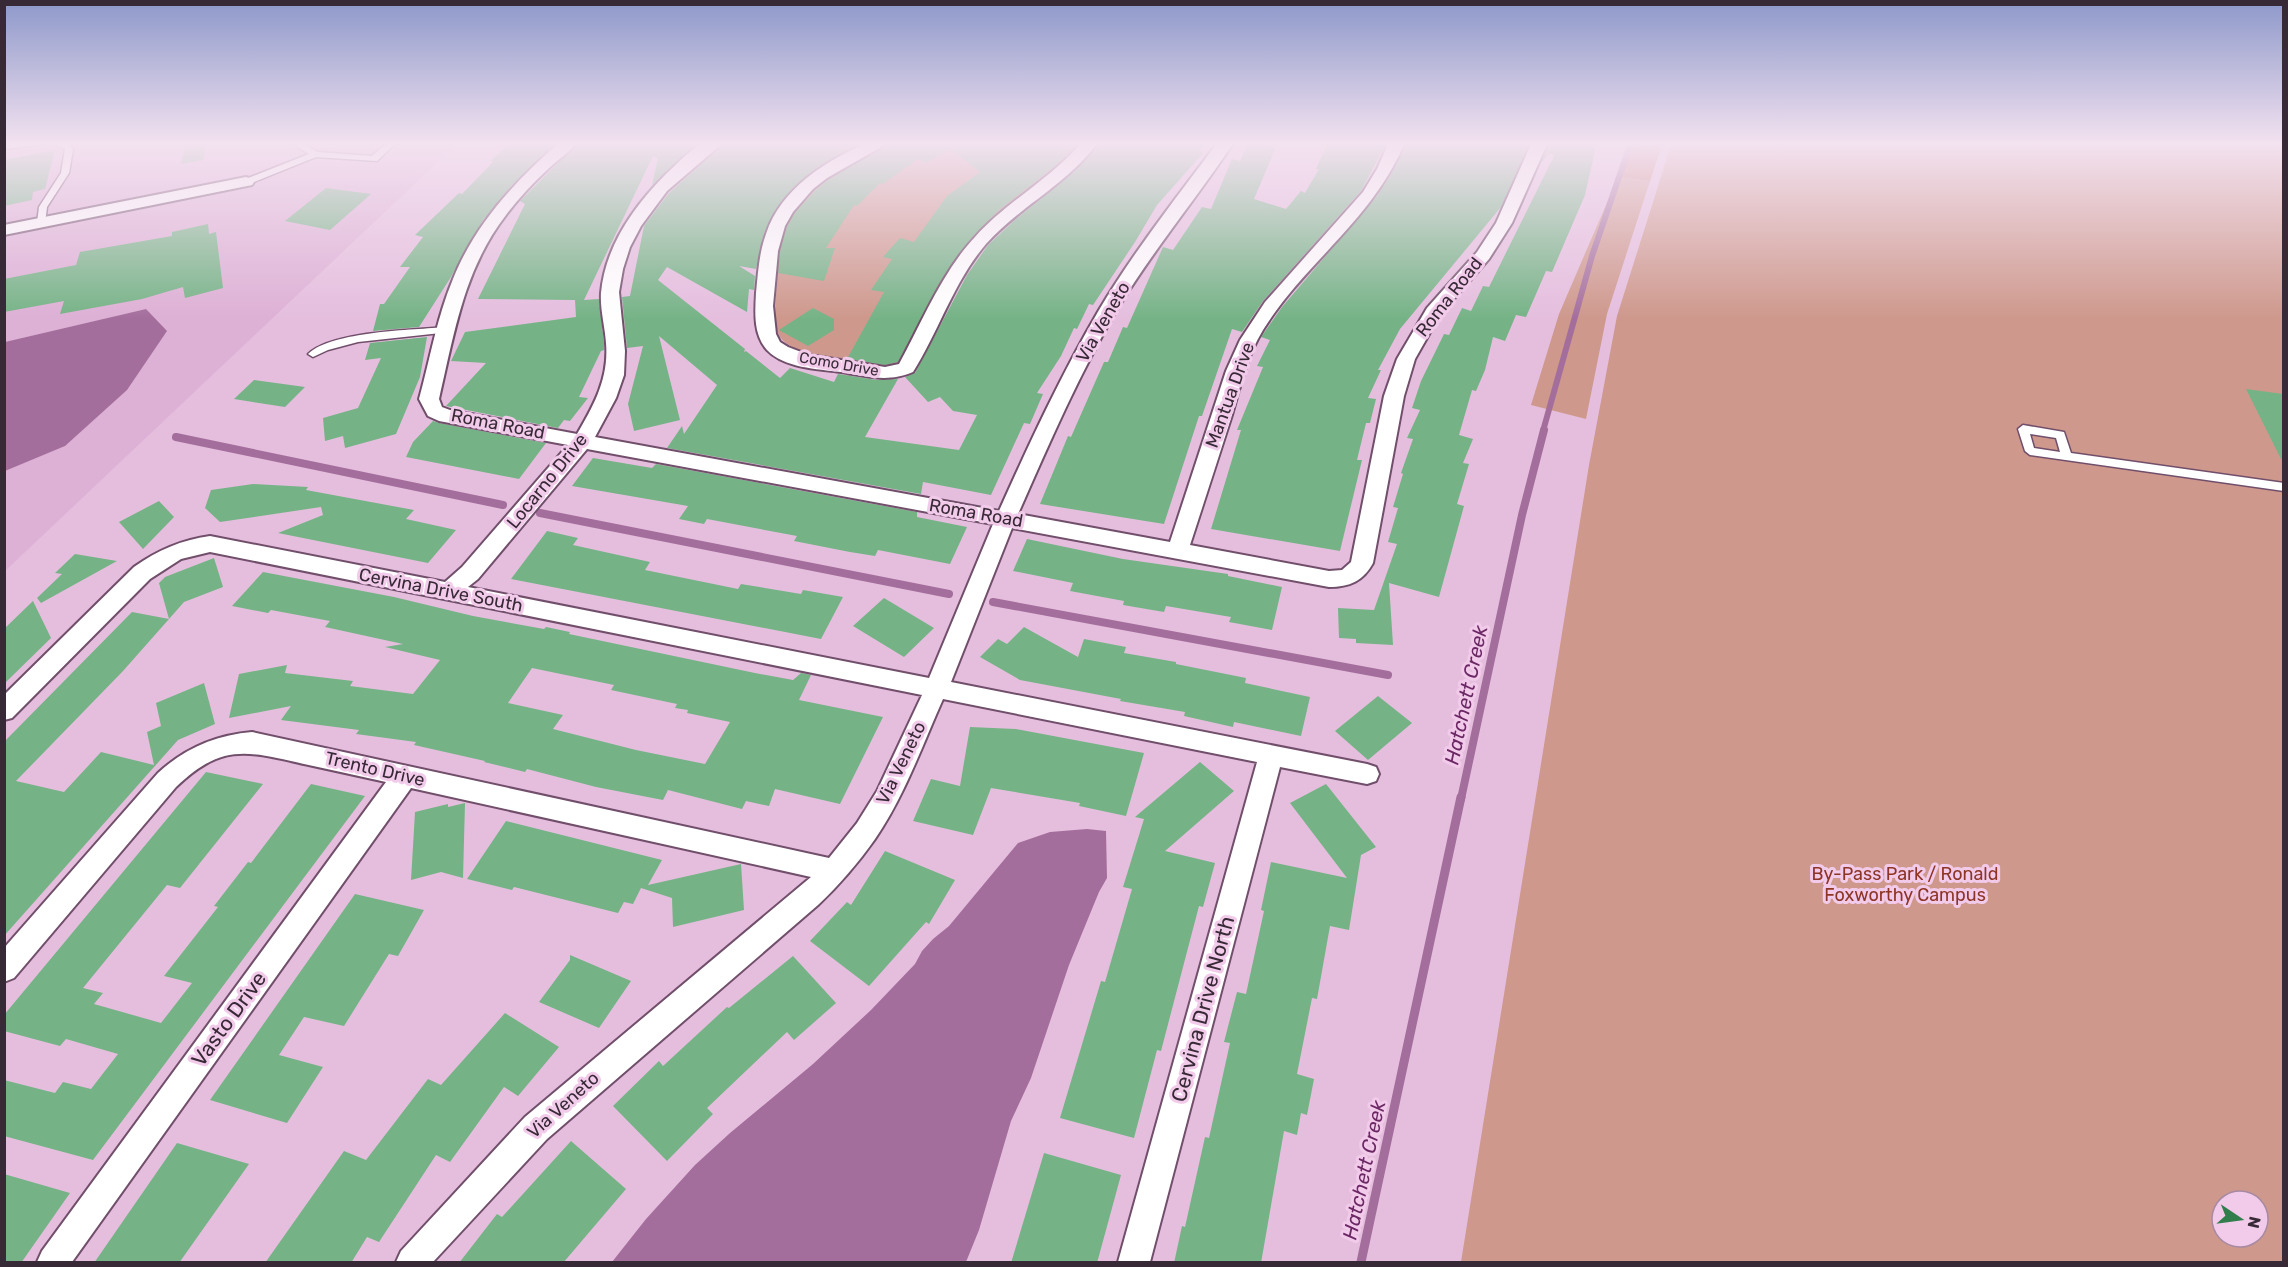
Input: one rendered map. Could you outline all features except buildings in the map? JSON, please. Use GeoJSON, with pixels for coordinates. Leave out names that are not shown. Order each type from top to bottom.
{"type":"FeatureCollection","features":[{"type":"Feature","properties":{"kind":"street"},"geometry":{"type":"LineString","coordinates":[[4,230],[150,201]]}},
{"type":"Feature","properties":{"kind":"street","name":"Roma Road"},"geometry":{"type":"LineString","coordinates":[[509,201],[479,241],[468,264],[447,330],[429,399],[435,411],[446,416],[1178,549],[1329,579],[1351,576],[1362,563],[1397,383],[1406,359],[1432,312],[1483,255],[1504,223],[1513,201]]}},
{"type":"Feature","properties":{"kind":"street","name":"Locarno Drive"},"geometry":{"type":"LineString","coordinates":[[449,591],[470,573],[583,440],[606,399],[613,382],[616,359],[610,294],[616,266],[624,243],[637,219],[651,201]]}},
{"type":"Feature","properties":{"kind":"street","name":"Como Drive"},"geometry":{"type":"LineString","coordinates":[[794,201],[776,229],[767,268],[765,326],[770,341],[791,356],[888,373],[906,368],[961,266],[980,240],[1022,201]]}},
{"type":"Feature","properties":{"kind":"street","name":"Via Veneto"},"geometry":{"type":"LineString","coordinates":[[412,1263],[536,1128],[809,897],[835,872],[866,831],[886,798],[937,687],[1005,518],[1064,389],[1109,308],[1145,252],[1182,201]]}},
{"type":"Feature","properties":{"kind":"street","name":"Mantua Drive"},"geometry":{"type":"LineString","coordinates":[[1178,549],[1233,379],[1253,332],[1282,289],[1365,201]]}},
{"type":"Feature","properties":{"kind":"street","name":"Cervina Drive South"},"geometry":{"type":"LineString","coordinates":[[4,711],[142,573],[159,559],[191,546],[210,544],[937,687]]}},
{"type":"Feature","properties":{"kind":"street"},"geometry":{"type":"LineString","coordinates":[[937,687],[1367,774]]}},
{"type":"Feature","properties":{"kind":"street","name":"Trento Drive"},"geometry":{"type":"LineString","coordinates":[[4,969],[177,770],[202,753],[235,742],[252,742],[835,872]]}},
{"type":"Feature","properties":{"kind":"street","name":"Cervina Drive North"},"geometry":{"type":"LineString","coordinates":[[1134,1263],[1272,755]]}},
{"type":"Feature","properties":{"kind":"street","name":"Vasto Drive"},"geometry":{"type":"LineString","coordinates":[[53,1263],[405,776]]}},
{"type":"Feature","properties":{"kind":"lane"},"geometry":{"type":"LineString","coordinates":[[41,223],[43,207],[47,201]]}},
{"type":"Feature","properties":{"kind":"lane"},"geometry":{"type":"LineString","coordinates":[[313,354],[320,349],[339,343],[447,330]]}},
{"type":"Feature","properties":{"kind":"lane"},"geometry":{"type":"LineString","coordinates":[[2067,456],[2283,487]]}},
{"type":"Feature","properties":{"kind":"shaded area"},"geometry":{"type":"Polygon","coordinates":[[[5,201],[396,201],[5,571],[5,471],[65,446],[146,309],[5,342],[5,201]]]}},
{"type":"Feature","properties":{"kind":"shaded area"},"geometry":{"type":"Polygon","coordinates":[[[146,309],[167,331],[127,390],[65,446],[5,471],[5,342],[146,309]]]}},
{"type":"Feature","properties":{"kind":"shaded area"},"geometry":{"type":"Polygon","coordinates":[[[1087,829],[1106,831],[1107,878],[1069,965],[1031,1078],[1011,1121],[979,1230],[966,1262],[612,1262],[646,1219],[695,1165],[813,1064],[871,1010],[915,964],[922,951],[933,939],[949,926],[1018,843],[1050,832],[1087,829]]]}},
{"type":"Feature","properties":{"kind":"green space"},"geometry":{"type":"Polygon","coordinates":[[[803,201],[1014,201],[993,219],[967,250],[944,285],[904,358],[892,364],[879,364],[801,351],[786,343],[778,334],[775,315],[779,260],[782,242],[795,210],[803,201]]]}},
{"type":"Feature","properties":{"kind":"green space"},"geometry":{"type":"Polygon","coordinates":[[[1608,201],[1643,201],[1607,314],[1586,419],[1531,405],[1559,314],[1608,201]]]}},
{"type":"Feature","properties":{"kind":"green space","name":"By-Pass Park / Ronald Foxworthy Campus"},"geometry":{"type":"Polygon","coordinates":[[[1653,201],[2283,201],[2283,1262],[1461,1262],[1589,465],[1617,316],[1653,201]]]}},
{"type":"Feature","properties":{"kind":"waterway","name":"Hatchett Creek"},"geometry":{"type":"LineString","coordinates":[[1543,431],[1592,256],[1611,201]]}},
{"type":"Feature","properties":{"kind":"waterway","name":"Hatchett Creek"},"geometry":{"type":"LineString","coordinates":[[1461,799],[1522,515],[1544,430]]}},
{"type":"Feature","properties":{"kind":"waterway"},"geometry":{"type":"LineString","coordinates":[[176,437],[503,505]]}},
{"type":"Feature","properties":{"kind":"waterway"},"geometry":{"type":"LineString","coordinates":[[540,513],[949,594]]}},
{"type":"Feature","properties":{"kind":"waterway"},"geometry":{"type":"LineString","coordinates":[[993,602],[1388,675]]}},
{"type":"Feature","properties":{"kind":"waterway","name":"Hatchett Creek"},"geometry":{"type":"LineString","coordinates":[[1361,1262],[1461,797]]}}]}
